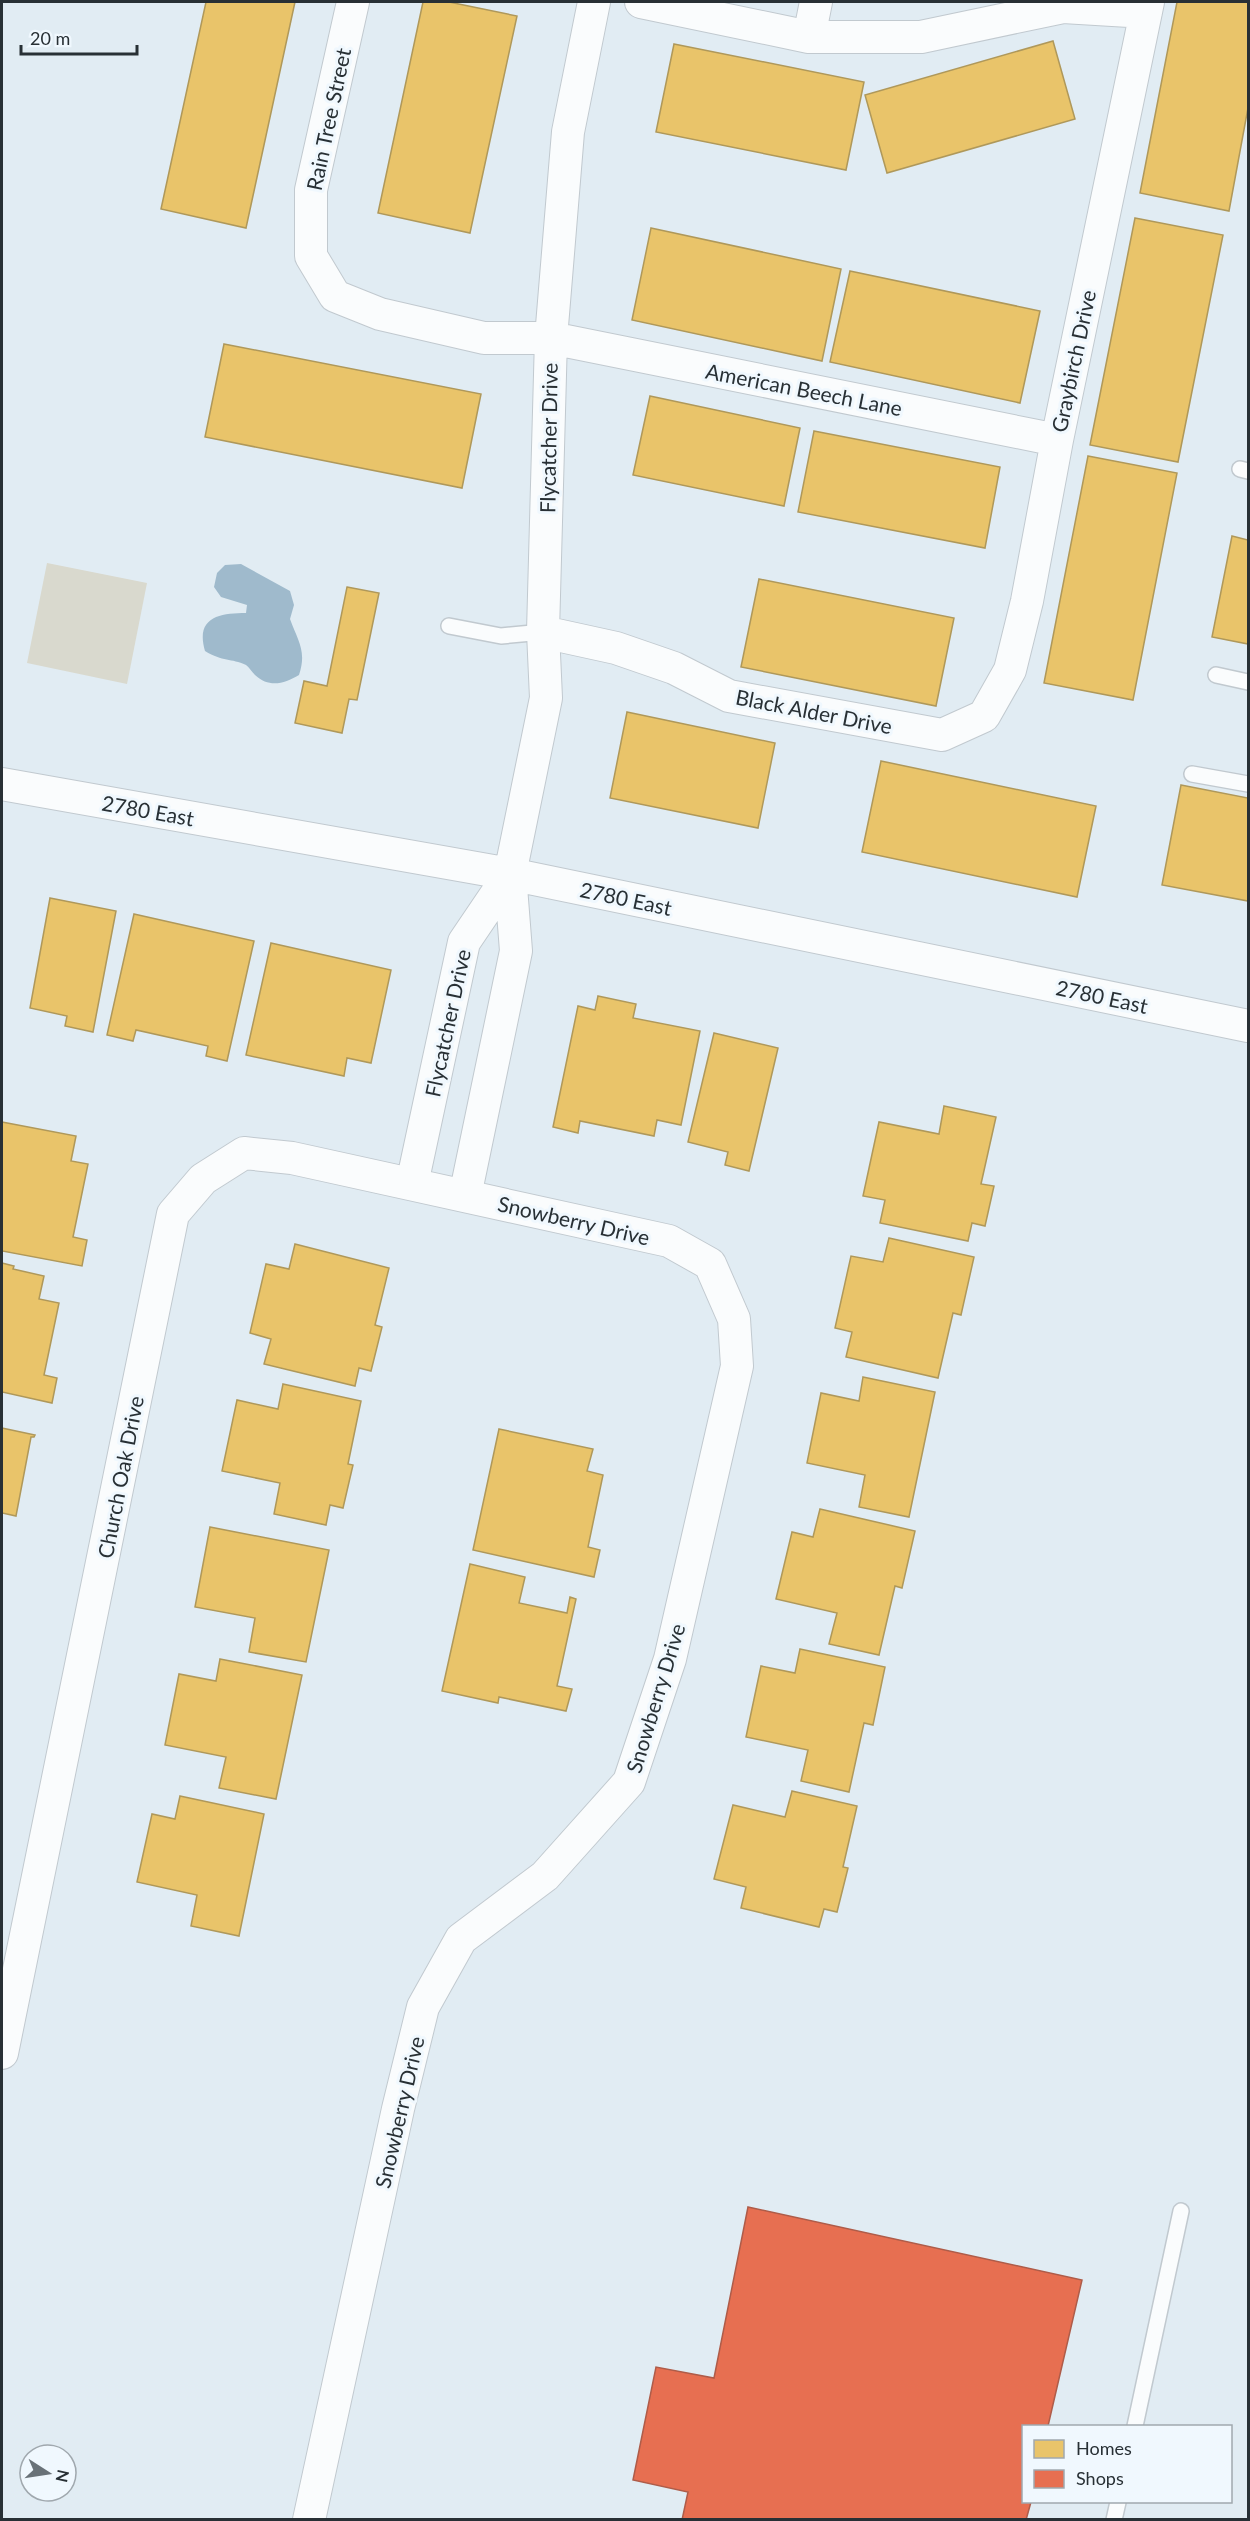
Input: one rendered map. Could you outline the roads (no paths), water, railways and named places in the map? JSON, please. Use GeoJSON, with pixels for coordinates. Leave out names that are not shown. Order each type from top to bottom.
{"type":"FeatureCollection","features":[{"type":"Feature","properties":{"kind":"street","name":"Rain Tree Street"},"geometry":{"type":"LineString","coordinates":[[353,2],[311,190],[311,256],[335,296],[380,314],[484,338],[551,338]]}},
{"type":"Feature","properties":{"kind":"street","name":"Flycatcher Drive"},"geometry":{"type":"LineString","coordinates":[[465,1196],[516,951],[510,874],[546,698],[543,632],[551,338],[568,132],[594,2]]}},
{"type":"Feature","properties":{"kind":"street"},"geometry":{"type":"LineString","coordinates":[[641,2],[809,37],[921,37],[1063,7],[1147,7]]}},
{"type":"Feature","properties":{"kind":"street"},"geometry":{"type":"LineString","coordinates":[[809,37],[816,2]]}},
{"type":"Feature","properties":{"kind":"street","name":"Graybirch Drive"},"geometry":{"type":"LineString","coordinates":[[984,716],[1010,670],[1027,601],[1057,440],[1147,7]]}},
{"type":"Feature","properties":{"kind":"street","name":"American Beech Lane"},"geometry":{"type":"LineString","coordinates":[[551,338],[1057,440]]}},
{"type":"Feature","properties":{"kind":"street","name":"Black Alder Drive"},"geometry":{"type":"LineString","coordinates":[[543,632],[616,648],[674,668],[729,696],[942,735],[984,716]]}},
{"type":"Feature","properties":{"kind":"street","name":"2780 East"},"geometry":{"type":"LineString","coordinates":[[2,784],[510,874],[1248,1026]]}},
{"type":"Feature","properties":{"kind":"street","name":"Flycatcher Drive"},"geometry":{"type":"LineString","coordinates":[[412,1184],[464,942],[510,874]]}},
{"type":"Feature","properties":{"kind":"street","name":"Church Oak Drive"},"geometry":{"type":"LineString","coordinates":[[2,2053],[173,1214],[203,1179],[244,1153],[292,1158],[465,1196]]}},
{"type":"Feature","properties":{"kind":"street","name":"Snowberry Drive"},"geometry":{"type":"LineString","coordinates":[[309,2520],[398,2109],[423,2007],[461,1939],[545,1876],[629,1782],[670,1659],[737,1366],[734,1319],[710,1264],[669,1241],[465,1196]]}},
{"type":"Feature","properties":{"kind":"lane"},"geometry":{"type":"LineString","coordinates":[[449,626],[501,636],[543,632]]}},
{"type":"Feature","properties":{"kind":"lane"},"geometry":{"type":"LineString","coordinates":[[1216,675],[1248,682]]}},
{"type":"Feature","properties":{"kind":"lane"},"geometry":{"type":"LineString","coordinates":[[1192,774],[1248,784]]}},
{"type":"Feature","properties":{"kind":"lane"},"geometry":{"type":"LineString","coordinates":[[1135,2425],[1181,2211]]}},
{"type":"Feature","properties":{"kind":"lane"},"geometry":{"type":"LineString","coordinates":[[1114,2520],[1118,2503]]}},
{"type":"Feature","properties":{"kind":"water"},"geometry":{"type":"Polygon","coordinates":[[[241,564],[290,591],[294,605],[290,619],[300,646],[302,659],[299,675],[288,681],[266,682],[246,665],[217,657],[205,651],[204,631],[212,619],[227,614],[246,613],[247,605],[221,597],[214,587],[217,573],[225,565],[241,564]]]}}]}
